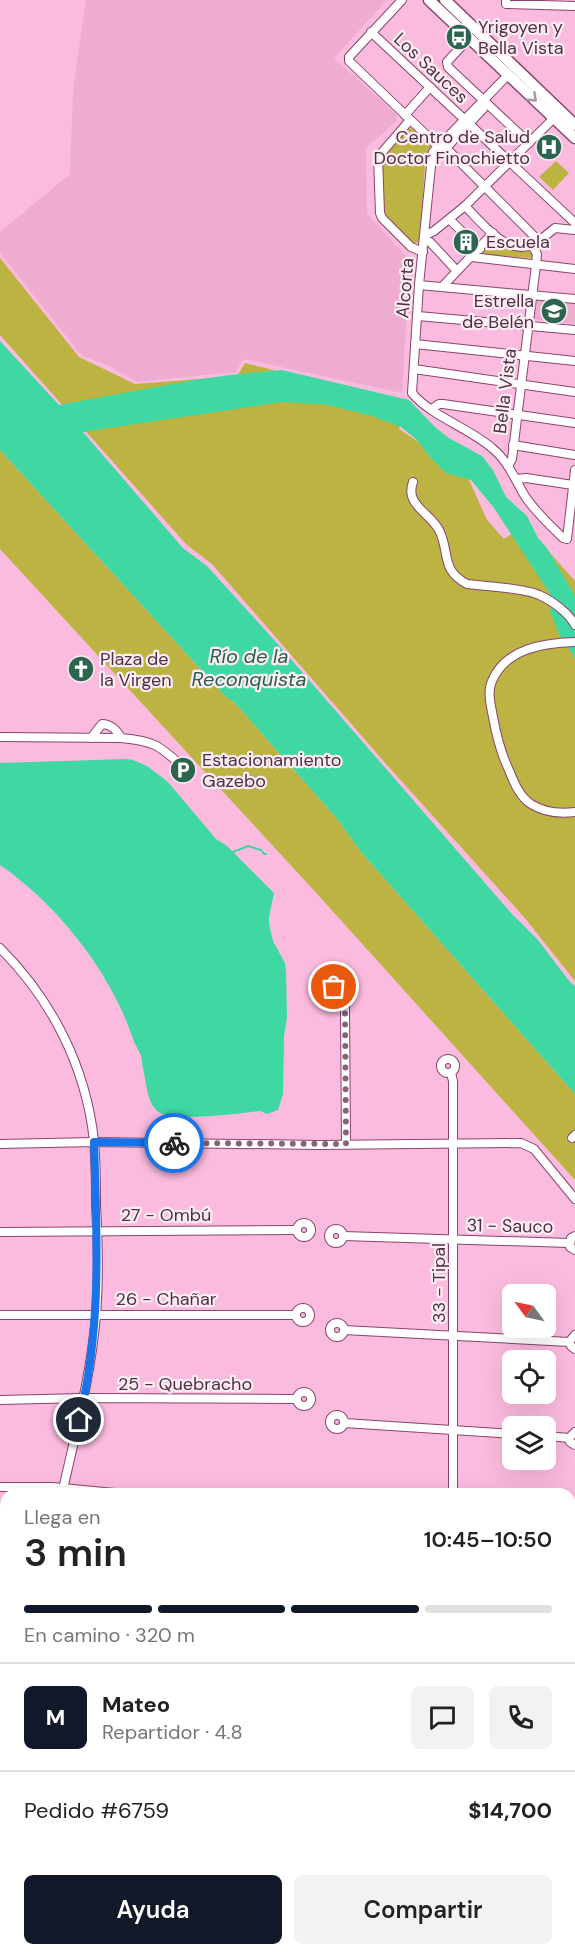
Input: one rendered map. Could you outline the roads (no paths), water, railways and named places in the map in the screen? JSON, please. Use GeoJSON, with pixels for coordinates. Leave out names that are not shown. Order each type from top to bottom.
{"type":"FeatureCollection","features":[{"type":"Feature","properties":{"kind":"main road"},"geometry":{"type":"LineString","coordinates":[[429,0],[510,77],[557,114],[575,124]]}},
{"type":"Feature","properties":{"kind":"main road"},"geometry":{"type":"LineString","coordinates":[[445,0],[557,114],[575,138]]}},
{"type":"Feature","properties":{"kind":"street"},"geometry":{"type":"LineString","coordinates":[[402,0],[349,57],[349,61],[407,117],[448,150],[486,187],[536,243]]}},
{"type":"Feature","properties":{"kind":"street"},"geometry":{"type":"LineString","coordinates":[[506,0],[506,4],[575,6]]}},
{"type":"Feature","properties":{"kind":"street","name":"Los Sauces"},"geometry":{"type":"LineString","coordinates":[[371,32],[575,223]]}},
{"type":"Feature","properties":{"kind":"street"},"geometry":{"type":"LineString","coordinates":[[469,38],[447,62],[447,65],[529,143]]}},
{"type":"Feature","properties":{"kind":"street","name":"Alcorta"},"geometry":{"type":"LineString","coordinates":[[432,409],[412,393],[419,285],[433,152],[443,148],[510,77]]}},
{"type":"Feature","properties":{"kind":"street"},"geometry":{"type":"LineString","coordinates":[[423,252],[406,243],[382,218],[378,158],[430,87]]}},
{"type":"Feature","properties":{"kind":"street"},"geometry":{"type":"LineString","coordinates":[[457,271],[425,238],[450,220],[486,187],[557,114]]}},
{"type":"Feature","properties":{"kind":"street"},"geometry":{"type":"LineString","coordinates":[[465,206],[509,245],[527,247],[536,243],[567,216]]}},
{"type":"Feature","properties":{"kind":"street"},"geometry":{"type":"LineString","coordinates":[[450,220],[480,249]]}},
{"type":"Feature","properties":{"kind":"street"},"geometry":{"type":"LineString","coordinates":[[555,228],[575,230]]}},
{"type":"Feature","properties":{"kind":"street"},"geometry":{"type":"LineString","coordinates":[[442,287],[493,233]]}},
{"type":"Feature","properties":{"kind":"street","name":"Bella Vista"},"geometry":{"type":"LineString","coordinates":[[508,466],[512,459],[536,265],[536,243]]}},
{"type":"Feature","properties":{"kind":"street"},"geometry":{"type":"LineString","coordinates":[[472,257],[575,269]]}},
{"type":"Feature","properties":{"kind":"street"},"geometry":{"type":"LineString","coordinates":[[419,285],[575,299]]}},
{"type":"Feature","properties":{"kind":"street"},"geometry":{"type":"LineString","coordinates":[[418,316],[575,330]]}},
{"type":"Feature","properties":{"kind":"street"},"geometry":{"type":"LineString","coordinates":[[416,344],[575,361]]}},
{"type":"Feature","properties":{"kind":"street"},"geometry":{"type":"LineString","coordinates":[[414,369],[575,392]]}},
{"type":"Feature","properties":{"kind":"street"},"geometry":{"type":"LineString","coordinates":[[575,423],[443,404],[432,409],[491,447],[508,466],[528,500],[563,538],[567,539],[575,470]]}},
{"type":"Feature","properties":{"kind":"street"},"geometry":{"type":"LineString","coordinates":[[513,445],[575,455]]}},
{"type":"Feature","properties":{"kind":"street"},"geometry":{"type":"LineString","coordinates":[[516,479],[526,478],[573,485]]}},
{"type":"Feature","properties":{"kind":"street"},"geometry":{"type":"LineString","coordinates":[[413,482],[410,489],[411,497],[440,532],[450,571],[467,584],[538,594],[572,618],[575,625]]}},
{"type":"Feature","properties":{"kind":"street"},"geometry":{"type":"LineString","coordinates":[[575,642],[553,643],[517,653],[502,666],[492,681],[490,695],[497,743],[520,793],[530,804],[542,810],[559,814],[575,812]]}},
{"type":"Feature","properties":{"kind":"street"},"geometry":{"type":"LineString","coordinates":[[91,738],[102,724],[111,727],[121,738]]}},
{"type":"Feature","properties":{"kind":"street"},"geometry":{"type":"LineString","coordinates":[[0,737],[121,738],[149,741],[158,745],[183,767]]}},
{"type":"Feature","properties":{"kind":"street"},"geometry":{"type":"LineString","coordinates":[[0,948],[34,987],[68,1044],[85,1092],[94,1142],[97,1230],[96,1314],[85,1398],[63,1488]]}},
{"type":"Feature","properties":{"kind":"street"},"geometry":{"type":"LineString","coordinates":[[342,998],[345,1008],[346,1144]]}},
{"type":"Feature","properties":{"kind":"street","name":"33 - Tipal"},"geometry":{"type":"LineString","coordinates":[[451,1072],[453,1081],[454,1240],[453,1488]]}},
{"type":"Feature","properties":{"kind":"street"},"geometry":{"type":"LineString","coordinates":[[0,1144],[94,1142],[520,1143],[528,1145],[540,1155],[575,1199]]}},
{"type":"Feature","properties":{"kind":"street","name":"27 - Ombú"},"geometry":{"type":"LineString","coordinates":[[0,1232],[297,1230]]}},
{"type":"Feature","properties":{"kind":"street","name":"31 - Sauco"},"geometry":{"type":"LineString","coordinates":[[343,1236],[454,1240],[572,1240]]}},
{"type":"Feature","properties":{"kind":"street"},"geometry":{"type":"LineString","coordinates":[[572,1240],[571,1249],[575,1250]]}},
{"type":"Feature","properties":{"kind":"street","name":"26 - Chañar"},"geometry":{"type":"LineString","coordinates":[[0,1315],[296,1315]]}},
{"type":"Feature","properties":{"kind":"street"},"geometry":{"type":"LineString","coordinates":[[344,1330],[454,1336],[572,1338],[571,1346],[575,1349]]}},
{"type":"Feature","properties":{"kind":"street","name":"25 - Quebracho"},"geometry":{"type":"LineString","coordinates":[[0,1400],[297,1399]]}},
{"type":"Feature","properties":{"kind":"street"},"geometry":{"type":"LineString","coordinates":[[344,1423],[502,1433]]}},
{"type":"Feature","properties":{"kind":"street"},"geometry":{"type":"LineString","coordinates":[[556,1436],[572,1435],[570,1442],[575,1445]]}},
{"type":"Feature","properties":{"kind":"water","name":"Río de la Reconquista"},"geometry":{"type":"Polygon","coordinates":[[[0,341],[59,405],[194,380],[282,370],[409,400],[435,427],[449,438],[482,456],[493,470],[506,497],[527,516],[538,538],[547,548],[575,596],[575,658],[559,634],[550,611],[554,600],[494,508],[471,480],[446,473],[417,440],[401,427],[372,416],[328,405],[282,402],[83,432],[183,548],[207,566],[276,642],[512,914],[538,940],[575,986],[575,1094],[361,852],[338,820],[244,713],[227,698],[0,450],[0,341]]]}},
{"type":"Feature","properties":{"kind":"water"},"geometry":{"type":"Polygon","coordinates":[[[126,759],[147,766],[168,782],[216,839],[227,846],[274,893],[269,924],[273,941],[285,963],[287,1018],[284,1036],[283,1094],[278,1110],[267,1114],[260,1111],[188,1117],[173,1116],[155,1109],[148,1094],[140,1055],[111,989],[96,965],[80,942],[42,899],[0,865],[0,763],[126,759]]]}},
{"type":"Feature","properties":{"kind":"waterway"},"geometry":{"type":"LineString","coordinates":[[233,852],[248,846],[266,854]]}},
{"type":"Feature","properties":{"kind":"place","name":"Yrigoyen y Bella Vista"},"geometry":{"type":"Point","coordinates":[459,37]}},
{"type":"Feature","properties":{"kind":"place","name":"Centro de Salud Doctor Finochietto"},"geometry":{"type":"Point","coordinates":[549,147]}},
{"type":"Feature","properties":{"kind":"place","name":"Escuela"},"geometry":{"type":"Point","coordinates":[466,242]}},
{"type":"Feature","properties":{"kind":"place","name":"Estrella de Belén"},"geometry":{"type":"Point","coordinates":[554,311]}},
{"type":"Feature","properties":{"kind":"place","name":"Plaza de la Virgen"},"geometry":{"type":"Point","coordinates":[81,669]}},
{"type":"Feature","properties":{"kind":"place","name":"Estacionamiento Gazebo"},"geometry":{"type":"Point","coordinates":[183,770]}}]}
